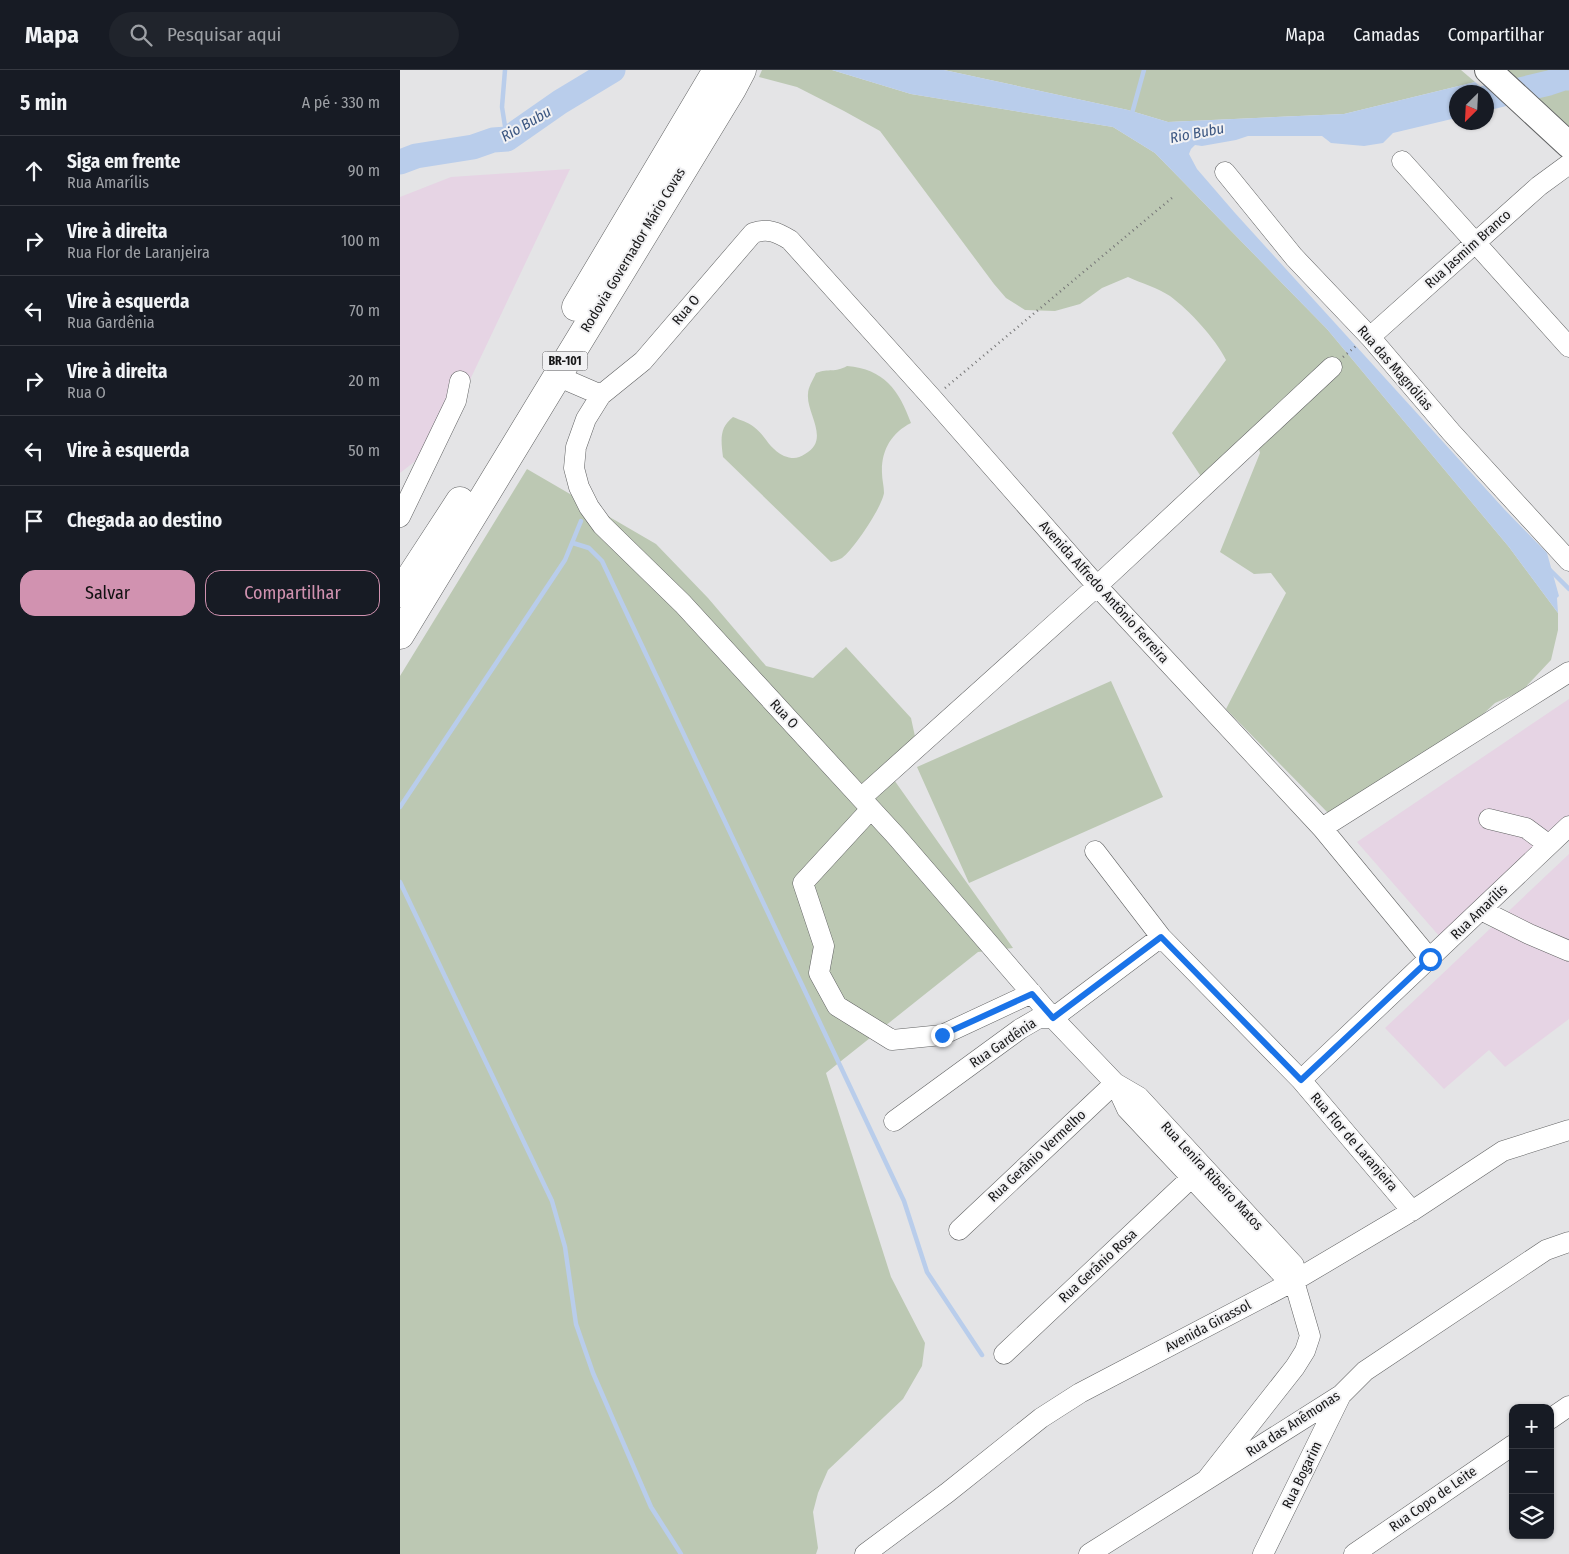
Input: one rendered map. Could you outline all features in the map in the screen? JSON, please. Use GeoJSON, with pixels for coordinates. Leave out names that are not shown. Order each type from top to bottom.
{"type":"FeatureCollection","features":[{"type":"Feature","properties":{"kind":"highway","name":"Rodovia Governador Mário Covas"},"geometry":{"type":"LineString","coordinates":[[400,635],[556,376],[726,77]]}},
{"type":"Feature","properties":{"kind":"highway","name":"Rodovia Governador Mário Covas"},"geometry":{"type":"LineString","coordinates":[[400,593],[470,486],[726,77]]}},
{"type":"Feature","properties":{"kind":"main road"},"geometry":{"type":"LineString","coordinates":[[1492,74],[1569,145]]}},
{"type":"Feature","properties":{"kind":"street"},"geometry":{"type":"LineString","coordinates":[[1402,161],[1569,347]]}},
{"type":"Feature","properties":{"kind":"street","name":"Rua Jasmim Branco"},"geometry":{"type":"LineString","coordinates":[[1366,339],[1539,186],[1569,164]]}},
{"type":"Feature","properties":{"kind":"street","name":"Rua das Magnólias"},"geometry":{"type":"LineString","coordinates":[[1224,172],[1294,257],[1366,339],[1569,561]]}},
{"type":"Feature","properties":{"kind":"street","name":"Rua O"},"geometry":{"type":"LineString","coordinates":[[772,230],[762,230],[753,233],[643,361],[601,395],[586,419],[576,447],[574,468],[579,488],[589,507],[602,525],[683,604],[866,804],[1053,1018]]}},
{"type":"Feature","properties":{"kind":"street","name":"Avenida Alfredo Antônio Ferreira"},"geometry":{"type":"LineString","coordinates":[[772,230],[781,234],[795,245],[1097,586],[1322,828],[1430,959]]}},
{"type":"Feature","properties":{"kind":"street"},"geometry":{"type":"LineString","coordinates":[[1032,994],[942,1035],[892,1040],[837,1006],[819,973],[824,946],[803,883],[866,804],[1338,361]]}},
{"type":"Feature","properties":{"kind":"street"},"geometry":{"type":"LineString","coordinates":[[556,376],[601,395]]}},
{"type":"Feature","properties":{"kind":"street"},"geometry":{"type":"LineString","coordinates":[[400,517],[456,401],[460,381]]}},
{"type":"Feature","properties":{"kind":"street"},"geometry":{"type":"LineString","coordinates":[[1322,828],[1569,672]]}},
{"type":"Feature","properties":{"kind":"street"},"geometry":{"type":"LineString","coordinates":[[1489,818],[1526,828],[1549,845]]}},
{"type":"Feature","properties":{"kind":"street","name":"Rua Amarílis"},"geometry":{"type":"LineString","coordinates":[[1301,1080],[1569,826]]}},
{"type":"Feature","properties":{"kind":"street","name":"Rua Flor de Laranjeira"},"geometry":{"type":"LineString","coordinates":[[1095,851],[1161,937],[1301,1080],[1412,1211]]}},
{"type":"Feature","properties":{"kind":"street"},"geometry":{"type":"LineString","coordinates":[[1481,910],[1569,951]]}},
{"type":"Feature","properties":{"kind":"street","name":"Rua Gardênia"},"geometry":{"type":"LineString","coordinates":[[894,1121],[1020,1029],[1039,1018],[1053,1018],[1161,937]]}},
{"type":"Feature","properties":{"kind":"street","name":"Rua Lenira Ribeiro Matos"},"geometry":{"type":"LineString","coordinates":[[1053,1018],[1114,1083],[1127,1109],[1281,1273],[1294,1281]]}},
{"type":"Feature","properties":{"kind":"street","name":"Rua Lenira Ribeiro Matos"},"geometry":{"type":"LineString","coordinates":[[1114,1083],[1139,1097],[1294,1265],[1294,1281],[1310,1336],[1305,1350],[1295,1368],[1207,1479]]}},
{"type":"Feature","properties":{"kind":"street","name":"Rua Gerânio Vermelho"},"geometry":{"type":"LineString","coordinates":[[959,1230],[1114,1083]]}},
{"type":"Feature","properties":{"kind":"street","name":"Avenida Girassol"},"geometry":{"type":"LineString","coordinates":[[865,1554],[947,1493],[1041,1418],[1072,1398],[1294,1281],[1412,1211],[1503,1151],[1569,1130]]}},
{"type":"Feature","properties":{"kind":"street","name":"Rua Gerânio Rosa"},"geometry":{"type":"LineString","coordinates":[[1004,1354],[1191,1178]]}},
{"type":"Feature","properties":{"kind":"street","name":"Rua das Anêmonas"},"geometry":{"type":"LineString","coordinates":[[1089,1554],[1341,1395],[1365,1371],[1546,1250],[1569,1242]]}},
{"type":"Feature","properties":{"kind":"street","name":"Rua Bogarim"},"geometry":{"type":"LineString","coordinates":[[1263,1554],[1341,1395]]}},
{"type":"Feature","properties":{"kind":"street"},"geometry":{"type":"LineString","coordinates":[[1554,1416],[1569,1406]]}},
{"type":"Feature","properties":{"kind":"street","name":"Rua Copo de Leite"},"geometry":{"type":"LineString","coordinates":[[1354,1554],[1509,1448]]}},
{"type":"Feature","properties":{"kind":"path"},"geometry":{"type":"LineString","coordinates":[[932,398],[1173,197]]}},
{"type":"Feature","properties":{"kind":"path"},"geometry":{"type":"LineString","coordinates":[[1338,361],[1366,339]]}},
{"type":"Feature","properties":{"kind":"shaded area"},"geometry":{"type":"Polygon","coordinates":[[[570,169],[441,441],[400,473],[400,197],[451,177],[570,169]]]}},
{"type":"Feature","properties":{"kind":"shaded area"},"geometry":{"type":"Polygon","coordinates":[[[1569,699],[1569,817],[1440,937],[1357,842],[1569,699]]]}},
{"type":"Feature","properties":{"kind":"shaded area"},"geometry":{"type":"Polygon","coordinates":[[[1569,854],[1569,1019],[1505,1067],[1489,1050],[1444,1089],[1385,1028],[1569,854]]]}},
{"type":"Feature","properties":{"kind":"green space"},"geometry":{"type":"Polygon","coordinates":[[[762,70],[832,70],[911,94],[1113,127],[1155,153],[1327,329],[1509,547],[1558,613],[1558,630],[1551,660],[1522,691],[1495,703],[1462,734],[1331,816],[1226,709],[1286,593],[1271,573],[1254,574],[1220,552],[1260,453],[1256,438],[1206,484],[1172,433],[1226,360],[1209,334],[1194,317],[1170,296],[1128,277],[1102,288],[1080,304],[1055,311],[1025,310],[1006,298],[994,284],[880,131],[797,87],[759,77],[762,70]]]}},
{"type":"Feature","properties":{"kind":"green space"},"geometry":{"type":"Polygon","coordinates":[[[944,70],[1461,70],[1475,82],[1463,85],[1449,85],[1449,88],[1344,114],[1168,122],[1128,110],[944,70]]]}},
{"type":"Feature","properties":{"kind":"green space"},"geometry":{"type":"Polygon","coordinates":[[[1492,70],[1569,70],[1569,134],[1492,70]]]}},
{"type":"Feature","properties":{"kind":"green space"},"geometry":{"type":"Polygon","coordinates":[[[847,366],[871,372],[888,383],[901,401],[911,423],[893,437],[885,450],[882,465],[884,493],[873,517],[847,553],[841,559],[831,562],[723,457],[722,435],[728,421],[733,417],[747,422],[754,427],[774,449],[784,456],[795,458],[802,456],[813,448],[816,441],[816,426],[808,401],[808,394],[816,373],[847,366]]]}},
{"type":"Feature","properties":{"kind":"green space"},"geometry":{"type":"Polygon","coordinates":[[[527,469],[656,544],[708,598],[766,666],[813,678],[846,647],[911,718],[919,755],[892,777],[1013,948],[978,952],[826,1073],[891,1277],[925,1343],[922,1366],[903,1399],[828,1470],[818,1493],[813,1512],[818,1548],[816,1554],[400,1554],[400,676],[527,469]]]}},
{"type":"Feature","properties":{"kind":"green space"},"geometry":{"type":"Polygon","coordinates":[[[1111,681],[1163,797],[969,883],[917,767],[1111,681]]]}},
{"type":"Feature","properties":{"kind":"water"},"geometry":{"type":"Polygon","coordinates":[[[832,70],[944,70],[1128,110],[1168,122],[1344,114],[1449,88],[1449,120],[1393,133],[1383,143],[1364,146],[1331,143],[1322,136],[1248,136],[1202,146],[1195,145],[1189,154],[1197,169],[1235,213],[1505,510],[1547,553],[1559,596],[1557,598],[1558,613],[1509,547],[1327,329],[1155,153],[1113,127],[911,94],[832,70]]]}},
{"type":"Feature","properties":{"kind":"water"},"geometry":{"type":"Polygon","coordinates":[[[1475,82],[1478,85],[1463,85],[1475,82]]]}},
{"type":"Feature","properties":{"kind":"waterway"},"geometry":{"type":"LineString","coordinates":[[505,70],[502,107],[507,139]]}},
{"type":"Feature","properties":{"kind":"waterway","name":"Rio Bubu"},"geometry":{"type":"LineString","coordinates":[[400,162],[416,156],[473,147],[493,140],[507,139],[560,102],[613,70]]}},
{"type":"Feature","properties":{"kind":"waterway"},"geometry":{"type":"LineString","coordinates":[[1131,117],[1144,70]]}},
{"type":"Feature","properties":{"kind":"waterway","name":"Rio Bubu"},"geometry":{"type":"LineString","coordinates":[[1564,78],[1569,71]]}},
{"type":"Feature","properties":{"kind":"waterway","name":"Rio Bubu"},"geometry":{"type":"LineString","coordinates":[[1494,96],[1569,78]]}},
{"type":"Feature","properties":{"kind":"waterway"},"geometry":{"type":"LineString","coordinates":[[400,807],[565,560],[581,521]]}},
{"type":"Feature","properties":{"kind":"waterway"},"geometry":{"type":"LineString","coordinates":[[573,543],[589,548],[602,561],[904,1201],[927,1272],[982,1355]]}},
{"type":"Feature","properties":{"kind":"waterway"},"geometry":{"type":"LineString","coordinates":[[1549,569],[1569,589]]}},
{"type":"Feature","properties":{"kind":"waterway"},"geometry":{"type":"LineString","coordinates":[[400,882],[552,1201],[565,1247],[576,1324],[593,1373],[651,1507],[681,1554]]}},
{"type":"Feature","properties":{"kind":"route"},"geometry":{"type":"LineString","coordinates":[[942,1035],[1032,994],[1053,1018],[1161,937],[1301,1080],[1430,959]]}}]}
